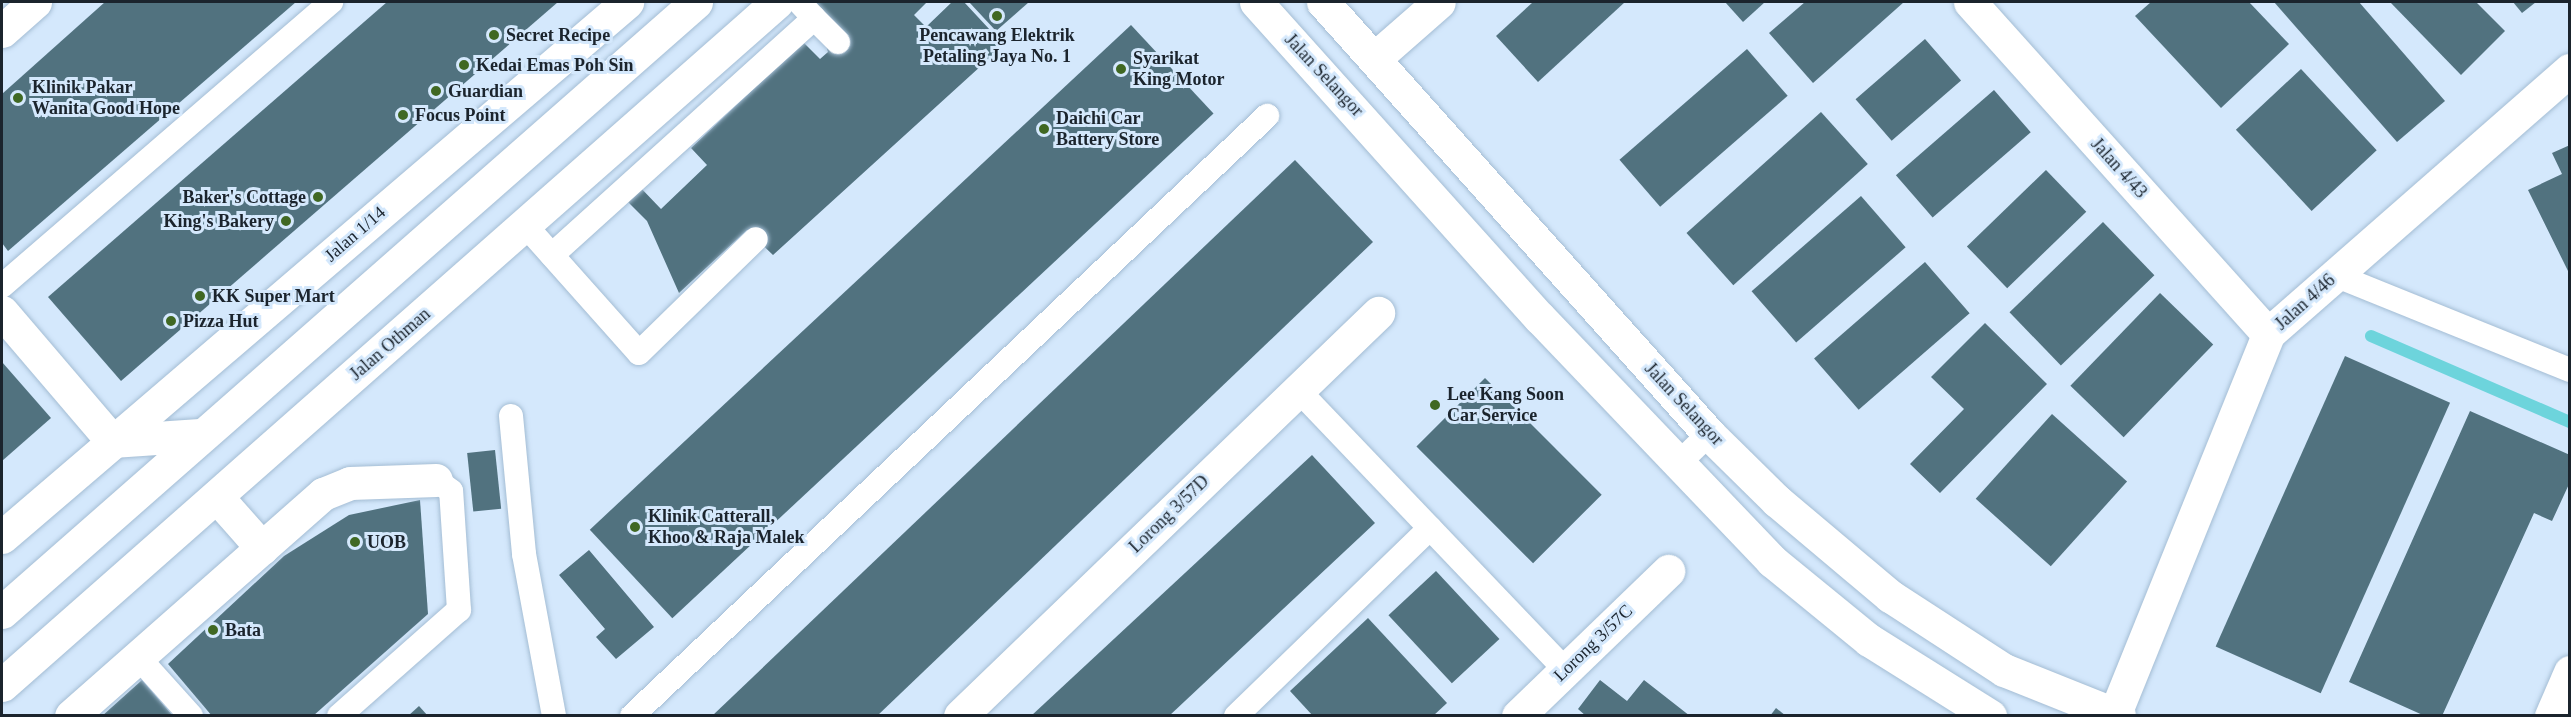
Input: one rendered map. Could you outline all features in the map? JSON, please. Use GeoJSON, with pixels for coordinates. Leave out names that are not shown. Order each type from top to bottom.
{"type":"FeatureCollection","features":[{"type":"Feature","properties":{"kind":"main road"},"geometry":{"type":"LineString","coordinates":[[2,30],[35,2]]}},
{"type":"Feature","properties":{"kind":"main road","name":"Jalan 1/14"},"geometry":{"type":"LineString","coordinates":[[2,537],[627,2]]}},
{"type":"Feature","properties":{"kind":"main road"},"geometry":{"type":"LineString","coordinates":[[2,612],[200,435],[696,2]]}},
{"type":"Feature","properties":{"kind":"main road","name":"Jalan Othman"},"geometry":{"type":"LineString","coordinates":[[2,685],[777,2]]}},
{"type":"Feature","properties":{"kind":"main road","name":"Jalan Selangor"},"geometry":{"type":"LineString","coordinates":[[1256,2],[1678,464],[1781,569],[1869,639],[1990,716]]}},
{"type":"Feature","properties":{"kind":"main road","name":"Jalan Selangor"},"geometry":{"type":"LineString","coordinates":[[1323,2],[1709,434],[1777,501],[1890,596],[2004,670],[2116,715]]}},
{"type":"Feature","properties":{"kind":"main road"},"geometry":{"type":"LineString","coordinates":[[1374,59],[1440,2]]}},
{"type":"Feature","properties":{"kind":"main road","name":"Jalan 4/43"},"geometry":{"type":"LineString","coordinates":[[1970,2],[2268,334]]}},
{"type":"Feature","properties":{"kind":"main road","name":"Jalan 4/46"},"geometry":{"type":"LineString","coordinates":[[2116,715],[2268,334],[2570,70]]}},
{"type":"Feature","properties":{"kind":"main road"},"geometry":{"type":"LineString","coordinates":[[2,312],[112,441],[200,435]]}},
{"type":"Feature","properties":{"kind":"main road","name":"Lorong 3/57D"},"geometry":{"type":"LineString","coordinates":[[960,716],[1378,313]]}},
{"type":"Feature","properties":{"kind":"main road"},"geometry":{"type":"LineString","coordinates":[[71,716],[323,494],[350,483],[436,480]]}},
{"type":"Feature","properties":{"kind":"main road"},"geometry":{"type":"LineString","coordinates":[[217,497],[262,548]]}},
{"type":"Feature","properties":{"kind":"main road","name":"Lorong 3/57C"},"geometry":{"type":"LineString","coordinates":[[1518,716],[1668,571]]}},
{"type":"Feature","properties":{"kind":"main road"},"geometry":{"type":"LineString","coordinates":[[2551,716],[2570,672]]}},
{"type":"Feature","properties":{"kind":"lane"},"geometry":{"type":"LineString","coordinates":[[2,286],[331,2]]}},
{"type":"Feature","properties":{"kind":"lane"},"geometry":{"type":"LineString","coordinates":[[552,255],[806,10],[838,42]]}},
{"type":"Feature","properties":{"kind":"lane"},"geometry":{"type":"LineString","coordinates":[[632,716],[1267,116]]}},
{"type":"Feature","properties":{"kind":"lane"},"geometry":{"type":"LineString","coordinates":[[525,225],[639,353],[756,239]]}},
{"type":"Feature","properties":{"kind":"lane"},"geometry":{"type":"LineString","coordinates":[[2335,275],[2570,370]]}},
{"type":"Feature","properties":{"kind":"lane"},"geometry":{"type":"LineString","coordinates":[[1298,390],[1566,670]]}},
{"type":"Feature","properties":{"kind":"lane"},"geometry":{"type":"LineString","coordinates":[[511,416],[524,554],[554,716]]}},
{"type":"Feature","properties":{"kind":"lane"},"geometry":{"type":"LineString","coordinates":[[1678,464],[1709,434]]}},
{"type":"Feature","properties":{"kind":"lane"},"geometry":{"type":"LineString","coordinates":[[339,716],[459,610],[451,491],[436,480]]}},
{"type":"Feature","properties":{"kind":"lane"},"geometry":{"type":"LineString","coordinates":[[1236,716],[1430,528]]}},
{"type":"Feature","properties":{"kind":"lane"},"geometry":{"type":"LineString","coordinates":[[137,656],[191,716]]}},
{"type":"Feature","properties":{"kind":"building"},"geometry":{"type":"Polygon","coordinates":[[[105,2],[296,2],[8,251],[2,243],[2,94],[105,2]]]}},
{"type":"Feature","properties":{"kind":"building"},"geometry":{"type":"Polygon","coordinates":[[[387,2],[558,2],[121,381],[48,297],[387,2]]]}},
{"type":"Feature","properties":{"kind":"building"},"geometry":{"type":"Polygon","coordinates":[[[812,2],[927,2],[914,15],[926,27],[952,2],[964,2],[1004,45],[773,255],[747,230],[679,293],[647,221],[624,198],[638,185],[661,209],[707,165],[691,148],[803,42],[820,59],[828,52],[812,2]]]}},
{"type":"Feature","properties":{"kind":"building","name":"Pencawang Elektrik Petaling Jaya No. 1"},"geometry":{"type":"Polygon","coordinates":[[[969,2],[1029,2],[996,31],[969,2]]]}},
{"type":"Feature","properties":{"kind":"building"},"geometry":{"type":"Polygon","coordinates":[[[1533,2],[1625,2],[1538,82],[1496,36],[1533,2]]]}},
{"type":"Feature","properties":{"kind":"building"},"geometry":{"type":"Polygon","coordinates":[[[1725,2],[1765,2],[1743,22],[1725,2]]]}},
{"type":"Feature","properties":{"kind":"building"},"geometry":{"type":"Polygon","coordinates":[[[1805,2],[1904,2],[1813,83],[1769,33],[1805,2]]]}},
{"type":"Feature","properties":{"kind":"building"},"geometry":{"type":"Polygon","coordinates":[[[2151,2],[2249,2],[2289,44],[2221,108],[2135,16],[2151,2]]]}},
{"type":"Feature","properties":{"kind":"building"},"geometry":{"type":"Polygon","coordinates":[[[2274,2],[2359,2],[2445,101],[2397,142],[2274,2]]]}},
{"type":"Feature","properties":{"kind":"building"},"geometry":{"type":"Polygon","coordinates":[[[2390,2],[2476,2],[2505,31],[2461,75],[2390,2]]]}},
{"type":"Feature","properties":{"kind":"building"},"geometry":{"type":"Polygon","coordinates":[[[2513,2],[2536,2],[2522,13],[2513,2]]]}},
{"type":"Feature","properties":{"kind":"building"},"geometry":{"type":"Polygon","coordinates":[[[1131,25],[1214,113],[672,618],[590,530],[1131,25]]]}},
{"type":"Feature","properties":{"kind":"building"},"geometry":{"type":"Polygon","coordinates":[[[1925,39],[1961,81],[1892,141],[1856,99],[1925,39]]]}},
{"type":"Feature","properties":{"kind":"building"},"geometry":{"type":"Polygon","coordinates":[[[1747,49],[1788,96],[1660,207],[1619,160],[1747,49]]]}},
{"type":"Feature","properties":{"kind":"building"},"geometry":{"type":"Polygon","coordinates":[[[2301,69],[2377,150],[2312,211],[2236,130],[2301,69]]]}},
{"type":"Feature","properties":{"kind":"building"},"geometry":{"type":"Polygon","coordinates":[[[1994,90],[2031,132],[1933,218],[1896,175],[1994,90]]]}},
{"type":"Feature","properties":{"kind":"building"},"geometry":{"type":"Polygon","coordinates":[[[1821,112],[1868,164],[1733,285],[1686,233],[1821,112]]]}},
{"type":"Feature","properties":{"kind":"building"},"geometry":{"type":"Polygon","coordinates":[[[2570,145],[2570,275],[2528,190],[2562,174],[2552,153],[2570,145]]]}},
{"type":"Feature","properties":{"kind":"building"},"geometry":{"type":"Polygon","coordinates":[[[1295,160],[1373,242],[877,716],[712,716],[1295,160]]]}},
{"type":"Feature","properties":{"kind":"building"},"geometry":{"type":"Polygon","coordinates":[[[2046,170],[2086,212],[2007,288],[1967,246],[2046,170]]]}},
{"type":"Feature","properties":{"kind":"building"},"geometry":{"type":"Polygon","coordinates":[[[1861,196],[1906,247],[1796,342],[1752,291],[1861,196]]]}},
{"type":"Feature","properties":{"kind":"building"},"geometry":{"type":"Polygon","coordinates":[[[2103,222],[2154,275],[2061,366],[2009,312],[2103,222]]]}},
{"type":"Feature","properties":{"kind":"building"},"geometry":{"type":"Polygon","coordinates":[[[1925,262],[1970,313],[1859,410],[1814,358],[1925,262]]]}},
{"type":"Feature","properties":{"kind":"building"},"geometry":{"type":"Polygon","coordinates":[[[2160,293],[2213,344],[2124,437],[2070,386],[2160,293]]]}},
{"type":"Feature","properties":{"kind":"building"},"geometry":{"type":"Polygon","coordinates":[[[1985,323],[2047,384],[1940,493],[1910,464],[1964,409],[1931,377],[1985,323]]]}},
{"type":"Feature","properties":{"kind":"building"},"geometry":{"type":"Polygon","coordinates":[[[2345,356],[2450,403],[2321,693],[2216,647],[2345,356]]]}},
{"type":"Feature","properties":{"kind":"building"},"geometry":{"type":"Polygon","coordinates":[[[2,362],[51,418],[2,461],[2,362]]]}},
{"type":"Feature","properties":{"kind":"building"},"geometry":{"type":"Polygon","coordinates":[[[1485,378],[1602,495],[1533,563],[1416,447],[1485,378]]]}},
{"type":"Feature","properties":{"kind":"building"},"geometry":{"type":"Polygon","coordinates":[[[2470,411],[2570,455],[2570,482],[2552,521],[2534,513],[2442,716],[2425,716],[2349,682],[2470,411]]]}},
{"type":"Feature","properties":{"kind":"building"},"geometry":{"type":"Polygon","coordinates":[[[2052,414],[2127,482],[2051,566],[1976,499],[2052,414]]]}},
{"type":"Feature","properties":{"kind":"building"},"geometry":{"type":"Polygon","coordinates":[[[495,450],[501,509],[473,512],[467,453],[495,450]]]}},
{"type":"Feature","properties":{"kind":"building"},"geometry":{"type":"Polygon","coordinates":[[[1312,455],[1375,523],[1169,716],[1031,716],[1312,455]]]}},
{"type":"Feature","properties":{"kind":"building"},"geometry":{"type":"Polygon","coordinates":[[[420,500],[428,614],[313,716],[212,716],[168,664],[284,556],[349,515],[420,500]]]}},
{"type":"Feature","properties":{"kind":"building"},"geometry":{"type":"Polygon","coordinates":[[[589,550],[654,627],[616,659],[596,637],[605,629],[559,575],[589,550]]]}},
{"type":"Feature","properties":{"kind":"building"},"geometry":{"type":"Polygon","coordinates":[[[1436,571],[1499,639],[1452,683],[1388,615],[1436,571]]]}},
{"type":"Feature","properties":{"kind":"building"},"geometry":{"type":"Polygon","coordinates":[[[1368,618],[1447,703],[1433,716],[1313,716],[1290,691],[1368,618]]]}},
{"type":"Feature","properties":{"kind":"building"},"geometry":{"type":"Polygon","coordinates":[[[142,680],[173,716],[102,716],[142,680]]]}},
{"type":"Feature","properties":{"kind":"building"},"geometry":{"type":"Polygon","coordinates":[[[1600,680],[1627,701],[1644,680],[1690,716],[1586,716],[1578,709],[1600,680]]]}},
{"type":"Feature","properties":{"kind":"building"},"geometry":{"type":"Polygon","coordinates":[[[419,706],[428,716],[408,716],[419,706]]]}},
{"type":"Feature","properties":{"kind":"building"},"geometry":{"type":"Polygon","coordinates":[[[1776,708],[1786,716],[1770,716],[1776,708]]]}},
{"type":"Feature","properties":{"kind":"waterway"},"geometry":{"type":"LineString","coordinates":[[2371,336],[2570,422]]}},
{"type":"Feature","properties":{"kind":"place","name":"Pencawang Elektrik Petaling Jaya No. 1"},"geometry":{"type":"Point","coordinates":[997,16]}},
{"type":"Feature","properties":{"kind":"place","name":"Secret Recipe"},"geometry":{"type":"Point","coordinates":[494,35]}},
{"type":"Feature","properties":{"kind":"place","name":"Kedai Emas Poh Sin"},"geometry":{"type":"Point","coordinates":[464,65]}},
{"type":"Feature","properties":{"kind":"place","name":"Syarikat King Motor"},"geometry":{"type":"Point","coordinates":[1121,69]}},
{"type":"Feature","properties":{"kind":"place","name":"Guardian"},"geometry":{"type":"Point","coordinates":[436,91]}},
{"type":"Feature","properties":{"kind":"place","name":"Klinik Pakar Wanita Good Hope"},"geometry":{"type":"Point","coordinates":[18,98]}},
{"type":"Feature","properties":{"kind":"place","name":"Focus Point"},"geometry":{"type":"Point","coordinates":[403,115]}},
{"type":"Feature","properties":{"kind":"place","name":"Daichi Car Battery Store"},"geometry":{"type":"Point","coordinates":[1044,129]}},
{"type":"Feature","properties":{"kind":"place","name":"Baker's Cottage"},"geometry":{"type":"Point","coordinates":[318,197]}},
{"type":"Feature","properties":{"kind":"place","name":"King's Bakery"},"geometry":{"type":"Point","coordinates":[286,221]}},
{"type":"Feature","properties":{"kind":"place","name":"KK Super Mart"},"geometry":{"type":"Point","coordinates":[200,296]}},
{"type":"Feature","properties":{"kind":"place","name":"Pizza Hut"},"geometry":{"type":"Point","coordinates":[171,321]}},
{"type":"Feature","properties":{"kind":"place","name":"Lee Kang Soon Car Service"},"geometry":{"type":"Point","coordinates":[1435,405]}},
{"type":"Feature","properties":{"kind":"place","name":"Klinik Catterall, Khoo & Raja Malek"},"geometry":{"type":"Point","coordinates":[635,527]}},
{"type":"Feature","properties":{"kind":"place","name":"UOB"},"geometry":{"type":"Point","coordinates":[355,542]}},
{"type":"Feature","properties":{"kind":"place","name":"Bata"},"geometry":{"type":"Point","coordinates":[213,630]}}]}
